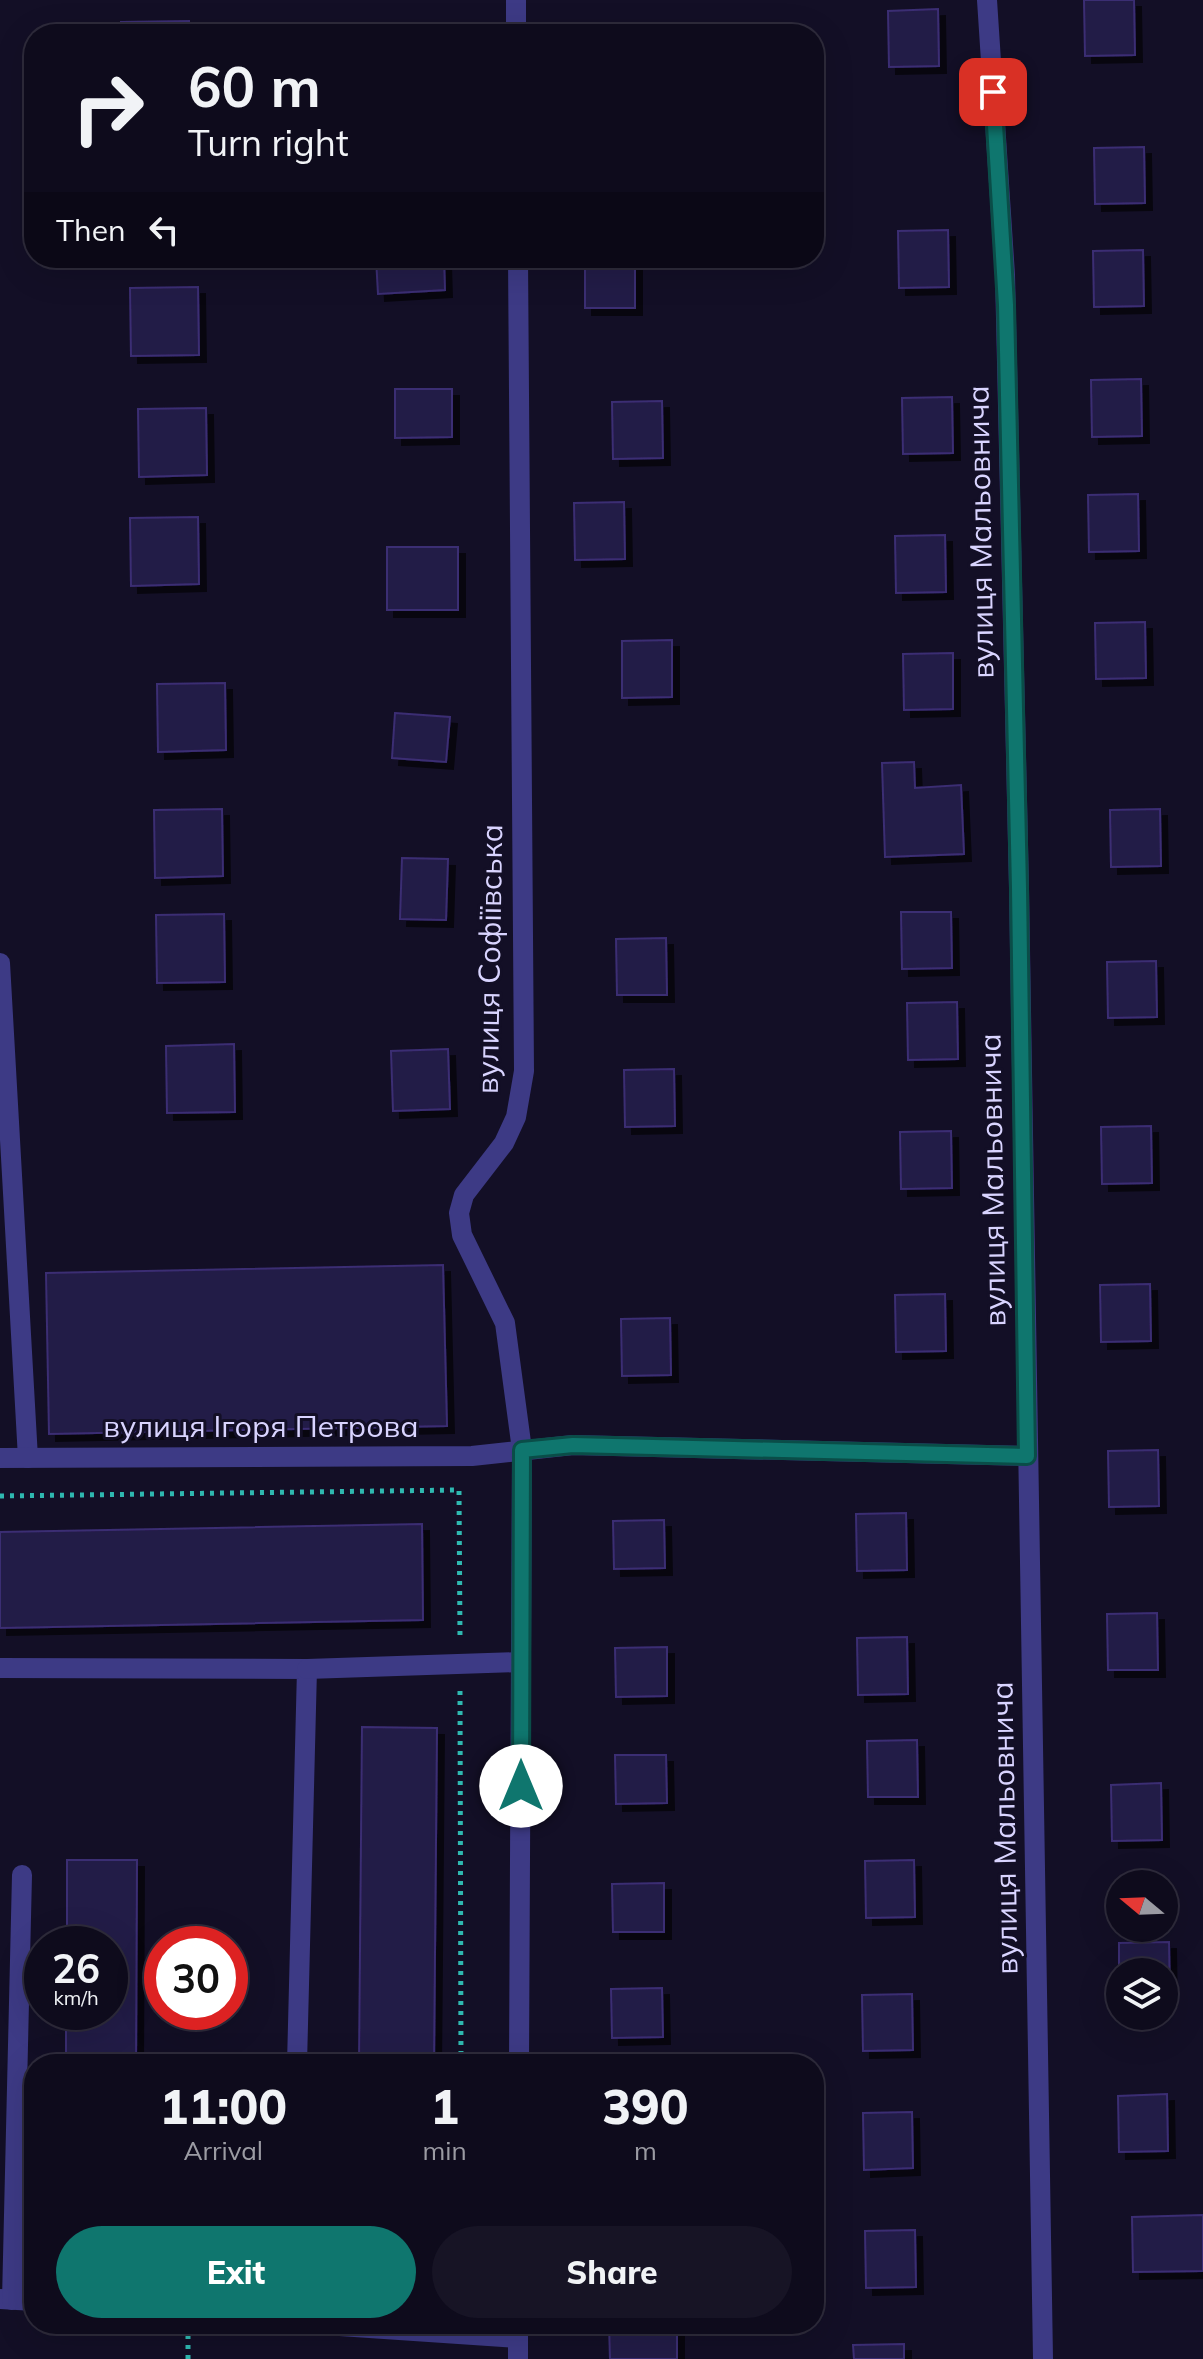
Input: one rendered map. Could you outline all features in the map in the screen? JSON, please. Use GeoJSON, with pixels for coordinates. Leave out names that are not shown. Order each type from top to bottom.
{"type":"FeatureCollection","features":[{"type":"Feature","properties":{"kind":"street"},"geometry":{"type":"LineString","coordinates":[[516,0],[516,24]]}},
{"type":"Feature","properties":{"kind":"street","name":"вулиця Мальовнича"},"geometry":{"type":"LineString","coordinates":[[987,0],[1005,275],[1019,888],[1043,2359]]}},
{"type":"Feature","properties":{"kind":"street","name":"вулиця Софіївська"},"geometry":{"type":"LineString","coordinates":[[518,268],[524,1071],[516,1117],[504,1143],[464,1195],[459,1213],[462,1235],[505,1323],[522,1450],[519,2054]]}},
{"type":"Feature","properties":{"kind":"street"},"geometry":{"type":"LineString","coordinates":[[0,963],[28,1458]]}},
{"type":"Feature","properties":{"kind":"street","name":"вулиця Ігоря Петрова"},"geometry":{"type":"LineString","coordinates":[[0,1458],[472,1456],[573,1445],[1027,1456]]}},
{"type":"Feature","properties":{"kind":"street"},"geometry":{"type":"LineString","coordinates":[[0,1668],[307,1669],[521,1662]]}},
{"type":"Feature","properties":{"kind":"street"},"geometry":{"type":"LineString","coordinates":[[297,2054],[307,1669]]}},
{"type":"Feature","properties":{"kind":"street"},"geometry":{"type":"LineString","coordinates":[[6,2299],[22,1875]]}},
{"type":"Feature","properties":{"kind":"street"},"geometry":{"type":"LineString","coordinates":[[518,2334],[518,2359]]}},
{"type":"Feature","properties":{"kind":"path"},"geometry":{"type":"LineString","coordinates":[[188,2334],[188,2359]]}},
{"type":"Feature","properties":{"kind":"building"},"geometry":{"type":"Polygon","coordinates":[[[1084,0],[1134,0],[1135,55],[1085,56],[1084,0]]]}},
{"type":"Feature","properties":{"kind":"building"},"geometry":{"type":"Polygon","coordinates":[[[938,9],[939,66],[889,67],[888,11],[938,9]]]}},
{"type":"Feature","properties":{"kind":"building"},"geometry":{"type":"Polygon","coordinates":[[[189,21],[189,24],[121,24],[189,21]]]}},
{"type":"Feature","properties":{"kind":"building"},"geometry":{"type":"Polygon","coordinates":[[[1144,147],[1145,203],[1095,204],[1094,148],[1144,147]]]}},
{"type":"Feature","properties":{"kind":"building"},"geometry":{"type":"Polygon","coordinates":[[[948,230],[949,287],[899,288],[898,231],[948,230]]]}},
{"type":"Feature","properties":{"kind":"building"},"geometry":{"type":"Polygon","coordinates":[[[1143,250],[1144,306],[1094,307],[1093,251],[1143,250]]]}},
{"type":"Feature","properties":{"kind":"building"},"geometry":{"type":"Polygon","coordinates":[[[377,268],[444,268],[445,290],[378,294],[377,268]]]}},
{"type":"Feature","properties":{"kind":"building"},"geometry":{"type":"Polygon","coordinates":[[[585,268],[635,268],[635,308],[585,308],[585,268]]]}},
{"type":"Feature","properties":{"kind":"building"},"geometry":{"type":"Polygon","coordinates":[[[198,287],[199,355],[131,356],[130,288],[198,287]]]}},
{"type":"Feature","properties":{"kind":"building"},"geometry":{"type":"Polygon","coordinates":[[[1141,379],[1142,436],[1092,437],[1091,380],[1141,379]]]}},
{"type":"Feature","properties":{"kind":"building"},"geometry":{"type":"Polygon","coordinates":[[[395,389],[452,389],[452,437],[395,438],[395,389]]]}},
{"type":"Feature","properties":{"kind":"building"},"geometry":{"type":"Polygon","coordinates":[[[952,397],[953,453],[903,454],[902,398],[952,397]]]}},
{"type":"Feature","properties":{"kind":"building"},"geometry":{"type":"Polygon","coordinates":[[[662,401],[663,458],[613,459],[612,402],[662,401]]]}},
{"type":"Feature","properties":{"kind":"building"},"geometry":{"type":"Polygon","coordinates":[[[206,408],[207,475],[139,477],[138,409],[206,408]]]}},
{"type":"Feature","properties":{"kind":"building"},"geometry":{"type":"Polygon","coordinates":[[[1138,494],[1139,551],[1089,552],[1088,495],[1138,494]]]}},
{"type":"Feature","properties":{"kind":"building"},"geometry":{"type":"Polygon","coordinates":[[[624,502],[625,559],[575,560],[574,503],[624,502]]]}},
{"type":"Feature","properties":{"kind":"building"},"geometry":{"type":"Polygon","coordinates":[[[198,517],[199,584],[131,586],[130,518],[198,517]]]}},
{"type":"Feature","properties":{"kind":"building"},"geometry":{"type":"Polygon","coordinates":[[[945,535],[946,592],[896,593],[895,536],[945,535]]]}},
{"type":"Feature","properties":{"kind":"building"},"geometry":{"type":"Polygon","coordinates":[[[387,547],[458,547],[458,610],[387,610],[387,547]]]}},
{"type":"Feature","properties":{"kind":"building"},"geometry":{"type":"Polygon","coordinates":[[[1145,622],[1146,678],[1096,679],[1095,623],[1145,622]]]}},
{"type":"Feature","properties":{"kind":"building"},"geometry":{"type":"Polygon","coordinates":[[[672,640],[672,697],[622,698],[622,641],[672,640]]]}},
{"type":"Feature","properties":{"kind":"building"},"geometry":{"type":"Polygon","coordinates":[[[953,653],[953,709],[904,710],[903,654],[953,653]]]}},
{"type":"Feature","properties":{"kind":"building"},"geometry":{"type":"Polygon","coordinates":[[[225,683],[226,750],[158,752],[157,684],[225,683]]]}},
{"type":"Feature","properties":{"kind":"building"},"geometry":{"type":"Polygon","coordinates":[[[395,713],[450,717],[446,762],[392,758],[395,713]]]}},
{"type":"Feature","properties":{"kind":"building"},"geometry":{"type":"Polygon","coordinates":[[[914,762],[915,788],[961,785],[964,854],[885,857],[882,763],[914,762]]]}},
{"type":"Feature","properties":{"kind":"building"},"geometry":{"type":"Polygon","coordinates":[[[222,809],[223,876],[155,878],[154,810],[222,809]]]}},
{"type":"Feature","properties":{"kind":"building"},"geometry":{"type":"Polygon","coordinates":[[[1160,809],[1161,866],[1111,867],[1110,810],[1160,809]]]}},
{"type":"Feature","properties":{"kind":"building"},"geometry":{"type":"Polygon","coordinates":[[[402,858],[448,859],[446,920],[400,919],[402,858]]]}},
{"type":"Feature","properties":{"kind":"building"},"geometry":{"type":"Polygon","coordinates":[[[901,912],[951,912],[952,968],[902,969],[901,912]]]}},
{"type":"Feature","properties":{"kind":"building"},"geometry":{"type":"Polygon","coordinates":[[[224,914],[225,982],[157,983],[156,915],[224,914]]]}},
{"type":"Feature","properties":{"kind":"building"},"geometry":{"type":"Polygon","coordinates":[[[666,938],[667,995],[617,995],[616,939],[666,938]]]}},
{"type":"Feature","properties":{"kind":"building"},"geometry":{"type":"Polygon","coordinates":[[[1156,961],[1157,1017],[1108,1018],[1107,962],[1156,961]]]}},
{"type":"Feature","properties":{"kind":"building"},"geometry":{"type":"Polygon","coordinates":[[[957,1002],[958,1059],[908,1060],[907,1003],[957,1002]]]}},
{"type":"Feature","properties":{"kind":"building"},"geometry":{"type":"Polygon","coordinates":[[[234,1044],[235,1112],[167,1113],[166,1046],[234,1044]]]}},
{"type":"Feature","properties":{"kind":"building"},"geometry":{"type":"Polygon","coordinates":[[[448,1049],[450,1109],[393,1111],[391,1051],[448,1049]]]}},
{"type":"Feature","properties":{"kind":"building"},"geometry":{"type":"Polygon","coordinates":[[[674,1069],[675,1126],[625,1127],[624,1070],[674,1069]]]}},
{"type":"Feature","properties":{"kind":"building"},"geometry":{"type":"Polygon","coordinates":[[[1151,1126],[1152,1183],[1102,1184],[1101,1127],[1151,1126]]]}},
{"type":"Feature","properties":{"kind":"building"},"geometry":{"type":"Polygon","coordinates":[[[951,1131],[952,1188],[901,1189],[900,1132],[951,1131]]]}},
{"type":"Feature","properties":{"kind":"building"},"geometry":{"type":"Polygon","coordinates":[[[443,1265],[447,1426],[49,1434],[46,1273],[443,1265]]]}},
{"type":"Feature","properties":{"kind":"building"},"geometry":{"type":"Polygon","coordinates":[[[1150,1284],[1151,1341],[1101,1342],[1100,1285],[1150,1284]]]}},
{"type":"Feature","properties":{"kind":"building"},"geometry":{"type":"Polygon","coordinates":[[[945,1294],[946,1351],[896,1352],[895,1295],[945,1294]]]}},
{"type":"Feature","properties":{"kind":"building"},"geometry":{"type":"Polygon","coordinates":[[[670,1318],[671,1375],[622,1376],[621,1319],[670,1318]]]}},
{"type":"Feature","properties":{"kind":"building"},"geometry":{"type":"Polygon","coordinates":[[[1158,1450],[1159,1506],[1109,1507],[1108,1451],[1158,1450]]]}},
{"type":"Feature","properties":{"kind":"building"},"geometry":{"type":"Polygon","coordinates":[[[906,1513],[907,1570],[857,1571],[856,1514],[906,1513]]]}},
{"type":"Feature","properties":{"kind":"building"},"geometry":{"type":"Polygon","coordinates":[[[664,1520],[665,1568],[614,1569],[613,1521],[664,1520]]]}},
{"type":"Feature","properties":{"kind":"building"},"geometry":{"type":"Polygon","coordinates":[[[422,1524],[423,1620],[0,1628],[0,1532],[422,1524]]]}},
{"type":"Feature","properties":{"kind":"building"},"geometry":{"type":"Polygon","coordinates":[[[1157,1613],[1158,1670],[1108,1670],[1107,1614],[1157,1613]]]}},
{"type":"Feature","properties":{"kind":"building"},"geometry":{"type":"Polygon","coordinates":[[[907,1637],[908,1694],[858,1695],[857,1638],[907,1637]]]}},
{"type":"Feature","properties":{"kind":"building"},"geometry":{"type":"Polygon","coordinates":[[[667,1647],[667,1696],[616,1697],[615,1648],[667,1647]]]}},
{"type":"Feature","properties":{"kind":"building"},"geometry":{"type":"Polygon","coordinates":[[[362,1727],[437,1728],[434,2054],[359,2054],[362,1727]]]}},
{"type":"Feature","properties":{"kind":"building"},"geometry":{"type":"Polygon","coordinates":[[[917,1740],[918,1797],[868,1797],[867,1741],[917,1740]]]}},
{"type":"Feature","properties":{"kind":"building"},"geometry":{"type":"Polygon","coordinates":[[[615,1755],[666,1755],[667,1803],[616,1804],[615,1755]]]}},
{"type":"Feature","properties":{"kind":"building"},"geometry":{"type":"Polygon","coordinates":[[[1161,1783],[1162,1840],[1112,1841],[1111,1785],[1161,1783]]]}},
{"type":"Feature","properties":{"kind":"building"},"geometry":{"type":"Polygon","coordinates":[[[67,1860],[137,1860],[136,2054],[66,2054],[66,2030],[128,2030],[128,1926],[67,1926],[67,1860]]]}},
{"type":"Feature","properties":{"kind":"building"},"geometry":{"type":"Polygon","coordinates":[[[914,1860],[915,1917],[866,1918],[865,1861],[914,1860]]]}},
{"type":"Feature","properties":{"kind":"building"},"geometry":{"type":"Polygon","coordinates":[[[664,1883],[664,1932],[613,1932],[612,1884],[664,1883]]]}},
{"type":"Feature","properties":{"kind":"building"},"geometry":{"type":"Polygon","coordinates":[[[1169,1942],[1169,1958],[1119,1958],[1119,1943],[1169,1942]]]}},
{"type":"Feature","properties":{"kind":"building"},"geometry":{"type":"Polygon","coordinates":[[[662,1988],[663,2037],[612,2038],[611,1989],[662,1988]]]}},
{"type":"Feature","properties":{"kind":"building"},"geometry":{"type":"Polygon","coordinates":[[[912,1994],[913,2050],[863,2051],[862,1995],[912,1994]]]}},
{"type":"Feature","properties":{"kind":"building"},"geometry":{"type":"Polygon","coordinates":[[[1167,2094],[1168,2151],[1119,2152],[1118,2096],[1167,2094]]]}},
{"type":"Feature","properties":{"kind":"building"},"geometry":{"type":"Polygon","coordinates":[[[912,2112],[913,2168],[864,2170],[863,2113],[912,2112]]]}},
{"type":"Feature","properties":{"kind":"building"},"geometry":{"type":"Polygon","coordinates":[[[1203,2215],[1203,2271],[1133,2272],[1132,2217],[1203,2215]]]}},
{"type":"Feature","properties":{"kind":"building"},"geometry":{"type":"Polygon","coordinates":[[[915,2230],[916,2287],[866,2288],[865,2231],[915,2230]]]}},
{"type":"Feature","properties":{"kind":"building"},"geometry":{"type":"Polygon","coordinates":[[[609,2334],[677,2334],[677,2359],[610,2359],[609,2334]]]}},
{"type":"Feature","properties":{"kind":"building"},"geometry":{"type":"Polygon","coordinates":[[[904,2344],[904,2359],[854,2359],[853,2345],[904,2344]]]}},
{"type":"Feature","properties":{"kind":"route"},"geometry":{"type":"LineString","coordinates":[[521,1786],[522,1450],[573,1445],[1027,1456],[1006,305],[993,92]]}}]}
